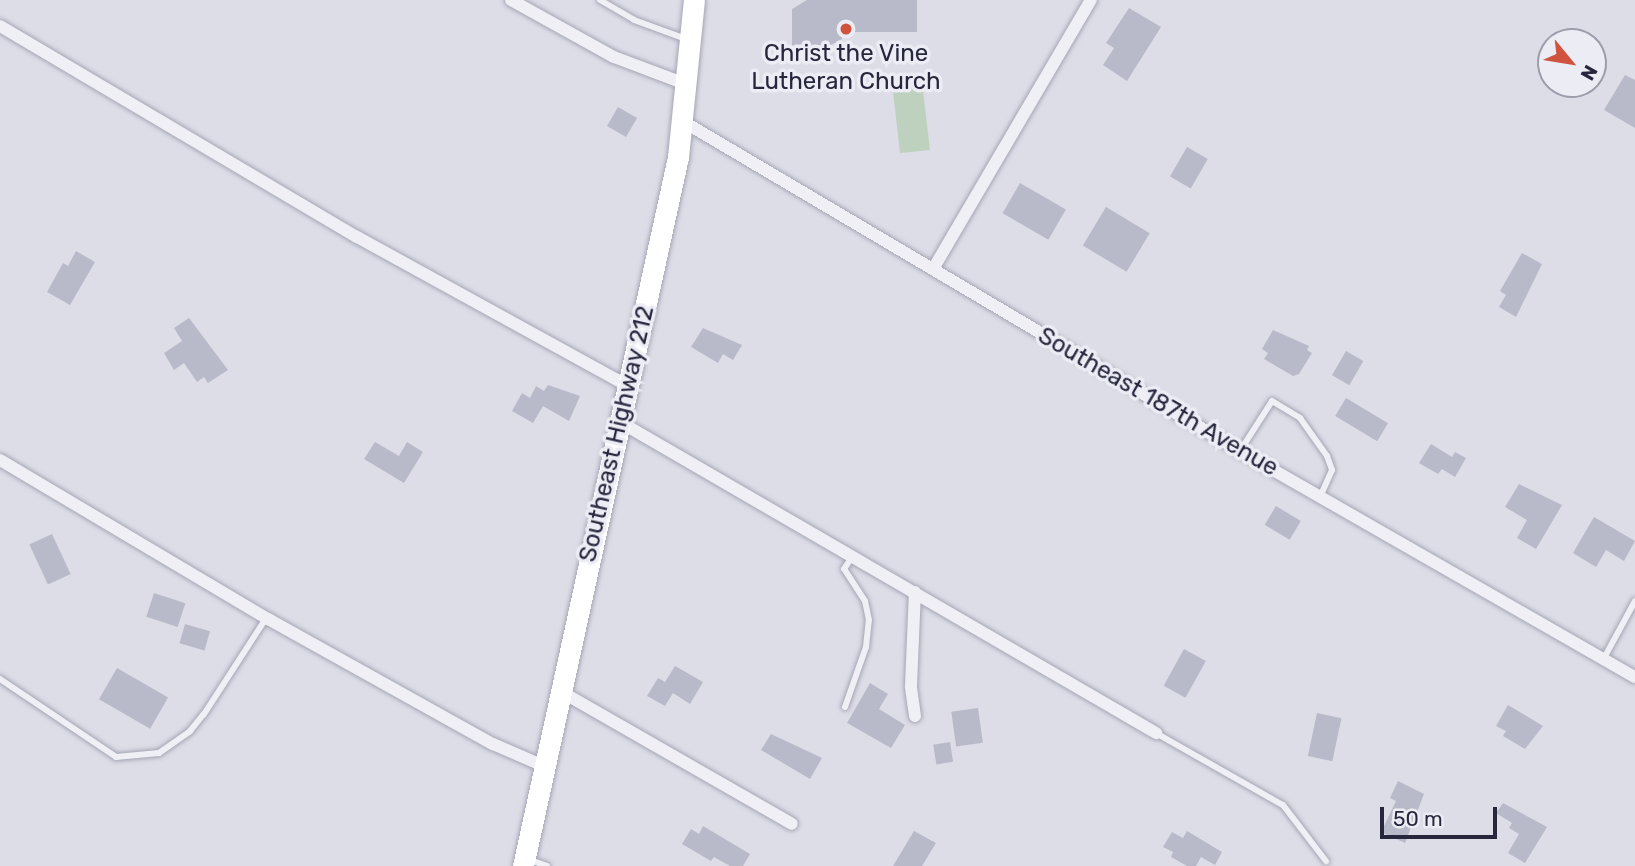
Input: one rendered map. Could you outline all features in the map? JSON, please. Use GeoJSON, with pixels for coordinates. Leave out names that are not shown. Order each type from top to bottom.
{"type":"FeatureCollection","features":[{"type":"Feature","properties":{"kind":"highway","name":"Southeast Highway 212"},"geometry":{"type":"LineString","coordinates":[[524,862],[684,122],[694,0]]}},
{"type":"Feature","properties":{"kind":"street"},"geometry":{"type":"LineString","coordinates":[[511,0],[614,57],[688,85]]}},
{"type":"Feature","properties":{"kind":"street"},"geometry":{"type":"LineString","coordinates":[[933,269],[1091,0]]}},
{"type":"Feature","properties":{"kind":"street"},"geometry":{"type":"LineString","coordinates":[[0,26],[357,237],[628,386]]}},
{"type":"Feature","properties":{"kind":"street","name":"Southeast 187th Avenue"},"geometry":{"type":"LineString","coordinates":[[684,122],[1240,451],[1635,677]]}},
{"type":"Feature","properties":{"kind":"street"},"geometry":{"type":"LineString","coordinates":[[620,422],[1156,733]]}},
{"type":"Feature","properties":{"kind":"street"},"geometry":{"type":"LineString","coordinates":[[0,460],[266,618],[493,744],[544,766]]}},
{"type":"Feature","properties":{"kind":"street"},"geometry":{"type":"LineString","coordinates":[[915,592],[911,686],[915,716]]}},
{"type":"Feature","properties":{"kind":"street"},"geometry":{"type":"LineString","coordinates":[[560,691],[792,824]]}},
{"type":"Feature","properties":{"kind":"lane"},"geometry":{"type":"LineString","coordinates":[[600,0],[668,35],[692,40]]}},
{"type":"Feature","properties":{"kind":"lane"},"geometry":{"type":"LineString","coordinates":[[1240,451],[1272,401],[1300,418],[1327,456],[1332,470],[1320,497]]}},
{"type":"Feature","properties":{"kind":"lane"},"geometry":{"type":"LineString","coordinates":[[845,707],[866,646],[869,620],[865,601],[844,569],[852,557]]}},
{"type":"Feature","properties":{"kind":"lane"},"geometry":{"type":"LineString","coordinates":[[1603,660],[1635,601]]}},
{"type":"Feature","properties":{"kind":"lane"},"geometry":{"type":"LineString","coordinates":[[0,679],[116,757],[159,753],[190,731],[204,714],[266,618]]}},
{"type":"Feature","properties":{"kind":"lane"},"geometry":{"type":"LineString","coordinates":[[1156,733],[1283,804],[1326,861]]}},
{"type":"Feature","properties":{"kind":"lane"},"geometry":{"type":"LineString","coordinates":[[524,862],[547,866]]}},
{"type":"Feature","properties":{"kind":"green space"},"geometry":{"type":"Polygon","coordinates":[[[907,72],[922,82],[930,150],[900,153],[892,82],[907,72]]]}},
{"type":"Feature","properties":{"kind":"building"},"geometry":{"type":"Polygon","coordinates":[[[807,0],[917,0],[917,32],[842,32],[842,39],[825,48],[816,62],[792,45],[792,9],[807,0]]]}},
{"type":"Feature","properties":{"kind":"building"},"geometry":{"type":"Polygon","coordinates":[[[1129,8],[1161,27],[1127,81],[1103,65],[1114,48],[1106,43],[1129,8]]]}},
{"type":"Feature","properties":{"kind":"building"},"geometry":{"type":"Polygon","coordinates":[[[1625,75],[1635,80],[1635,128],[1604,110],[1625,75]]]}},
{"type":"Feature","properties":{"kind":"building"},"geometry":{"type":"Polygon","coordinates":[[[618,107],[637,118],[626,137],[607,126],[618,107]]]}},
{"type":"Feature","properties":{"kind":"building"},"geometry":{"type":"Polygon","coordinates":[[[1187,147],[1208,159],[1191,188],[1170,176],[1187,147]]]}},
{"type":"Feature","properties":{"kind":"building"},"geometry":{"type":"Polygon","coordinates":[[[1020,183],[1066,209],[1048,240],[1002,213],[1020,183]]]}},
{"type":"Feature","properties":{"kind":"building"},"geometry":{"type":"Polygon","coordinates":[[[1106,207],[1150,233],[1127,272],[1083,246],[1106,207]]]}},
{"type":"Feature","properties":{"kind":"building"},"geometry":{"type":"Polygon","coordinates":[[[76,251],[95,262],[70,305],[47,292],[63,263],[68,266],[76,251]]]}},
{"type":"Feature","properties":{"kind":"building"},"geometry":{"type":"Polygon","coordinates":[[[1522,253],[1542,264],[1516,317],[1499,307],[1506,295],[1500,291],[1522,253]]]}},
{"type":"Feature","properties":{"kind":"building"},"geometry":{"type":"Polygon","coordinates":[[[189,318],[228,370],[208,383],[204,377],[197,382],[184,363],[174,370],[164,353],[182,341],[174,328],[189,318]]]}},
{"type":"Feature","properties":{"kind":"building"},"geometry":{"type":"Polygon","coordinates":[[[703,328],[742,345],[733,360],[723,354],[718,363],[691,347],[703,328]]]}},
{"type":"Feature","properties":{"kind":"building"},"geometry":{"type":"Polygon","coordinates":[[[1273,330],[1309,346],[1307,350],[1312,353],[1299,374],[1293,376],[1264,359],[1268,353],[1262,349],[1273,330]]]}},
{"type":"Feature","properties":{"kind":"building"},"geometry":{"type":"Polygon","coordinates":[[[1346,351],[1363,361],[1349,385],[1332,375],[1346,351]]]}},
{"type":"Feature","properties":{"kind":"building"},"geometry":{"type":"Polygon","coordinates":[[[548,385],[580,396],[569,421],[543,406],[533,423],[512,411],[522,393],[530,398],[536,386],[544,391],[548,385]]]}},
{"type":"Feature","properties":{"kind":"building"},"geometry":{"type":"Polygon","coordinates":[[[1346,398],[1388,423],[1377,441],[1335,416],[1346,398]]]}},
{"type":"Feature","properties":{"kind":"building"},"geometry":{"type":"Polygon","coordinates":[[[375,442],[399,456],[407,442],[423,452],[404,483],[364,459],[375,442]]]}},
{"type":"Feature","properties":{"kind":"building"},"geometry":{"type":"Polygon","coordinates":[[[1431,444],[1452,457],[1455,452],[1466,458],[1455,477],[1442,469],[1438,474],[1419,463],[1431,444]]]}},
{"type":"Feature","properties":{"kind":"building"},"geometry":{"type":"Polygon","coordinates":[[[1519,484],[1562,505],[1536,549],[1517,538],[1527,520],[1505,507],[1519,484]]]}},
{"type":"Feature","properties":{"kind":"building"},"geometry":{"type":"Polygon","coordinates":[[[1276,506],[1301,521],[1290,540],[1265,525],[1276,506]]]}},
{"type":"Feature","properties":{"kind":"building"},"geometry":{"type":"Polygon","coordinates":[[[1594,517],[1635,541],[1624,561],[1606,550],[1596,567],[1573,553],[1594,517]]]}},
{"type":"Feature","properties":{"kind":"building"},"geometry":{"type":"Polygon","coordinates":[[[52,534],[71,574],[48,584],[29,545],[52,534]]]}},
{"type":"Feature","properties":{"kind":"building"},"geometry":{"type":"Polygon","coordinates":[[[154,593],[185,603],[178,627],[146,617],[154,593]]]}},
{"type":"Feature","properties":{"kind":"building"},"geometry":{"type":"Polygon","coordinates":[[[185,624],[210,631],[204,650],[179,643],[185,624]]]}},
{"type":"Feature","properties":{"kind":"building"},"geometry":{"type":"Polygon","coordinates":[[[1184,649],[1206,661],[1186,698],[1164,686],[1184,649]]]}},
{"type":"Feature","properties":{"kind":"building"},"geometry":{"type":"Polygon","coordinates":[[[675,666],[703,682],[690,704],[673,693],[665,706],[647,696],[658,678],[665,682],[675,666]]]}},
{"type":"Feature","properties":{"kind":"building"},"geometry":{"type":"Polygon","coordinates":[[[117,668],[168,698],[150,729],[99,699],[117,668]]]}},
{"type":"Feature","properties":{"kind":"building"},"geometry":{"type":"Polygon","coordinates":[[[870,683],[888,694],[879,709],[905,725],[891,748],[847,723],[870,683]]]}},
{"type":"Feature","properties":{"kind":"building"},"geometry":{"type":"Polygon","coordinates":[[[1508,705],[1543,726],[1525,749],[1503,736],[1506,731],[1496,726],[1508,705]]]}},
{"type":"Feature","properties":{"kind":"building"},"geometry":{"type":"Polygon","coordinates":[[[978,708],[983,743],[956,746],[951,712],[978,708]]]}},
{"type":"Feature","properties":{"kind":"building"},"geometry":{"type":"Polygon","coordinates":[[[1317,713],[1341,718],[1332,761],[1308,756],[1317,713]]]}},
{"type":"Feature","properties":{"kind":"building"},"geometry":{"type":"Polygon","coordinates":[[[771,734],[822,758],[810,779],[761,750],[771,734]]]}},
{"type":"Feature","properties":{"kind":"building"},"geometry":{"type":"Polygon","coordinates":[[[950,742],[953,762],[936,764],[933,745],[950,742]]]}},
{"type":"Feature","properties":{"kind":"building"},"geometry":{"type":"Polygon","coordinates":[[[1398,781],[1424,794],[1405,843],[1381,832],[1396,801],[1390,798],[1398,781]]]}},
{"type":"Feature","properties":{"kind":"building"},"geometry":{"type":"Polygon","coordinates":[[[1503,803],[1547,827],[1525,863],[1508,853],[1519,834],[1509,828],[1512,823],[1496,813],[1503,803]]]}},
{"type":"Feature","properties":{"kind":"building"},"geometry":{"type":"Polygon","coordinates":[[[703,826],[750,854],[743,866],[730,866],[714,857],[711,861],[682,844],[691,829],[699,834],[703,826]]]}},
{"type":"Feature","properties":{"kind":"building"},"geometry":{"type":"Polygon","coordinates":[[[914,831],[936,843],[922,866],[893,866],[914,831]]]}},
{"type":"Feature","properties":{"kind":"building"},"geometry":{"type":"Polygon","coordinates":[[[1187,831],[1222,852],[1215,865],[1201,857],[1196,866],[1187,866],[1171,857],[1173,852],[1163,847],[1172,832],[1183,838],[1187,831]]]}},
{"type":"Feature","properties":{"kind":"place","name":"Christ the Vine Lutheran Church"},"geometry":{"type":"Point","coordinates":[846,29]}}]}
